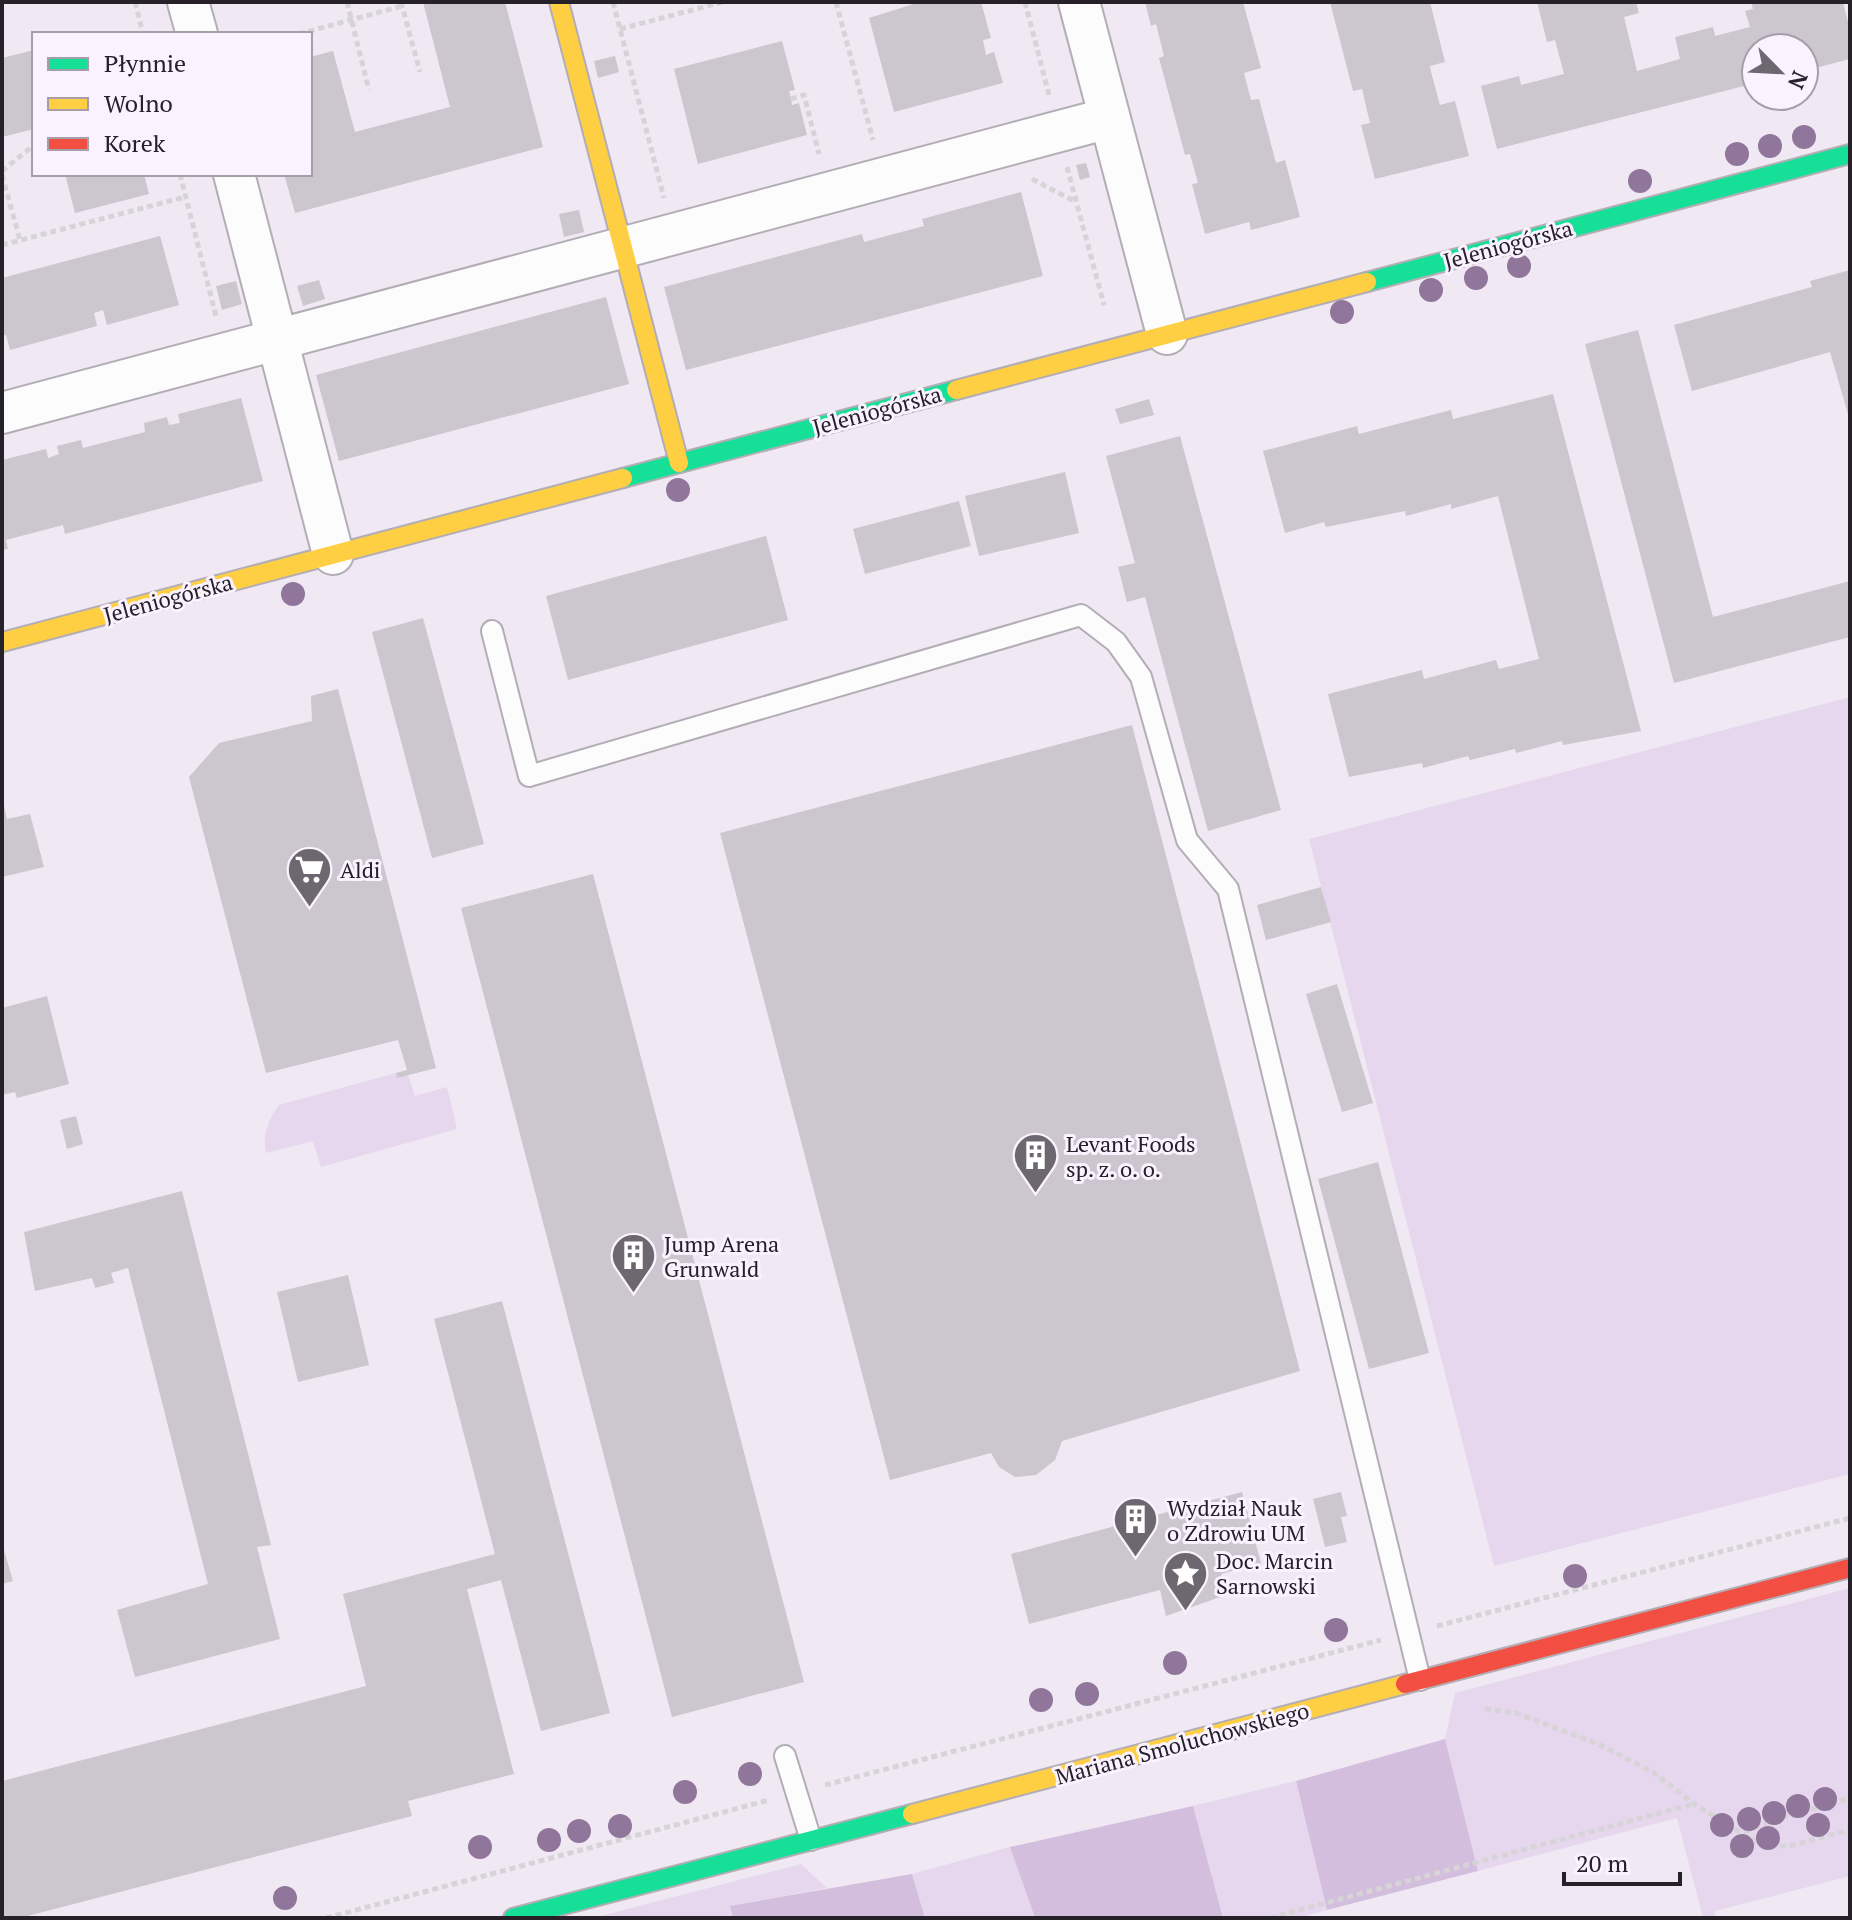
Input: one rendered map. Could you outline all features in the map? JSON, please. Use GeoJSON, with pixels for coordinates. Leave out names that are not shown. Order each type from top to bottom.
{"type":"FeatureCollection","features":[{"type":"Feature","properties":{"kind":"street"},"geometry":{"type":"LineString","coordinates":[[188,2],[196,32]]}},
{"type":"Feature","properties":{"kind":"street"},"geometry":{"type":"LineString","coordinates":[[559,2],[679,463]]}},
{"type":"Feature","properties":{"kind":"street"},"geometry":{"type":"LineString","coordinates":[[1079,2],[1167,334]]}},
{"type":"Feature","properties":{"kind":"street"},"geometry":{"type":"LineString","coordinates":[[2,413],[1109,118]]}},
{"type":"Feature","properties":{"kind":"street","name":"Jeleniogórska"},"geometry":{"type":"LineString","coordinates":[[2,642],[1850,154]]}},
{"type":"Feature","properties":{"kind":"street"},"geometry":{"type":"LineString","coordinates":[[235,176],[333,554]]}},
{"type":"Feature","properties":{"kind":"street","name":"Mariana Smoluchowskiego"},"geometry":{"type":"LineString","coordinates":[[513,1918],[1850,1568]]}},
{"type":"Feature","properties":{"kind":"lane"},"geometry":{"type":"LineString","coordinates":[[492,631],[529,776],[1081,615],[1116,642],[1141,677],[1187,840],[1228,889],[1420,1680]]}},
{"type":"Feature","properties":{"kind":"lane"},"geometry":{"type":"LineString","coordinates":[[785,1756],[811,1840]]}},
{"type":"Feature","properties":{"kind":"path"},"geometry":{"type":"LineString","coordinates":[[135,2],[142,32]]}},
{"type":"Feature","properties":{"kind":"path"},"geometry":{"type":"LineString","coordinates":[[347,2],[369,90]]}},
{"type":"Feature","properties":{"kind":"path"},"geometry":{"type":"LineString","coordinates":[[613,2],[673,234]]}},
{"type":"Feature","properties":{"kind":"path"},"geometry":{"type":"LineString","coordinates":[[620,29],[723,2]]}},
{"type":"Feature","properties":{"kind":"path"},"geometry":{"type":"LineString","coordinates":[[836,2],[883,178]]}},
{"type":"Feature","properties":{"kind":"path"},"geometry":{"type":"LineString","coordinates":[[306,32],[401,4],[420,72]]}},
{"type":"Feature","properties":{"kind":"path"},"geometry":{"type":"LineString","coordinates":[[791,99],[804,95],[829,192]]}},
{"type":"Feature","properties":{"kind":"path"},"geometry":{"type":"LineString","coordinates":[[20,240],[2,173],[32,147]]}},
{"type":"Feature","properties":{"kind":"path"},"geometry":{"type":"LineString","coordinates":[[1026,175],[1076,202]]}},
{"type":"Feature","properties":{"kind":"path"},"geometry":{"type":"LineString","coordinates":[[180,176],[219,327]]}},
{"type":"Feature","properties":{"kind":"path"},"geometry":{"type":"LineString","coordinates":[[2,245],[185,197]]}},
{"type":"Feature","properties":{"kind":"path"},"geometry":{"type":"LineString","coordinates":[[326,1918],[1850,1518]]}},
{"type":"Feature","properties":{"kind":"path"},"geometry":{"type":"LineString","coordinates":[[1420,1680],[1453,1704],[1516,1713],[1598,1744],[1653,1772],[1694,1804],[1763,1846],[1789,1846],[1850,1830]]}},
{"type":"Feature","properties":{"kind":"path"},"geometry":{"type":"LineString","coordinates":[[1744,1832],[1778,1818],[1850,1798]]}},
{"type":"Feature","properties":{"kind":"path"},"geometry":{"type":"LineString","coordinates":[[1270,1918],[1694,1804]]}},
{"type":"Feature","properties":{"kind":"shaded area"},"geometry":{"type":"Polygon","coordinates":[[[1850,697],[1850,1474],[1494,1566],[1309,839],[1850,697]]]}},
{"type":"Feature","properties":{"kind":"shaded area"},"geometry":{"type":"Polygon","coordinates":[[[396,1073],[408,1075],[415,1096],[447,1087],[457,1129],[321,1167],[313,1141],[266,1153],[267,1128],[279,1105],[396,1073]]]}},
{"type":"Feature","properties":{"kind":"shaded area"},"geometry":{"type":"Polygon","coordinates":[[[1850,1588],[1850,1876],[1715,1911],[1716,1918],[1703,1918],[1677,1818],[1478,1871],[1445,1739],[1455,1693],[1850,1588]]]}},
{"type":"Feature","properties":{"kind":"shaded area"},"geometry":{"type":"Polygon","coordinates":[[[1445,1739],[1478,1871],[1327,1910],[1296,1781],[1445,1739]]]}},
{"type":"Feature","properties":{"kind":"shaded area"},"geometry":{"type":"Polygon","coordinates":[[[1296,1781],[1327,1910],[1298,1918],[1223,1918],[1193,1806],[1296,1781]]]}},
{"type":"Feature","properties":{"kind":"shaded area"},"geometry":{"type":"Polygon","coordinates":[[[1193,1806],[1223,1918],[1035,1918],[1010,1847],[1193,1806]]]}},
{"type":"Feature","properties":{"kind":"shaded area"},"geometry":{"type":"Polygon","coordinates":[[[1010,1847],[1035,1918],[925,1918],[912,1874],[1010,1847]]]}},
{"type":"Feature","properties":{"kind":"shaded area"},"geometry":{"type":"Polygon","coordinates":[[[801,1864],[827,1888],[731,1906],[733,1918],[593,1918],[801,1864]]]}},
{"type":"Feature","properties":{"kind":"shaded area"},"geometry":{"type":"Polygon","coordinates":[[[912,1874],[925,1918],[733,1918],[730,1906],[912,1874]]]}},
{"type":"Feature","properties":{"kind":"building"},"geometry":{"type":"Polygon","coordinates":[[[423,2],[505,2],[543,147],[295,213],[285,176],[312,176],[312,56],[333,51],[355,132],[450,107],[423,2]]]}},
{"type":"Feature","properties":{"kind":"building"},"geometry":{"type":"Polygon","coordinates":[[[920,2],[981,2],[991,38],[983,40],[986,55],[994,52],[1003,83],[894,112],[869,18],[920,2]]]}},
{"type":"Feature","properties":{"kind":"building"},"geometry":{"type":"Polygon","coordinates":[[[1145,2],[1243,2],[1261,68],[1244,73],[1251,100],[1259,99],[1276,163],[1285,160],[1300,217],[1251,230],[1249,222],[1205,234],[1192,184],[1198,183],[1190,154],[1185,155],[1159,58],[1164,56],[1156,24],[1151,26],[1145,2]]]}},
{"type":"Feature","properties":{"kind":"building"},"geometry":{"type":"Polygon","coordinates":[[[1330,2],[1430,2],[1445,62],[1430,66],[1431,72],[1440,105],[1455,101],[1469,156],[1375,179],[1361,125],[1370,123],[1362,89],[1353,91],[1330,2]]]}},
{"type":"Feature","properties":{"kind":"building"},"geometry":{"type":"Polygon","coordinates":[[[1537,2],[1636,2],[1639,13],[1624,17],[1637,71],[1680,59],[1675,37],[1713,27],[1715,36],[1750,27],[1745,11],[1753,9],[1751,2],[1843,2],[1850,30],[1850,59],[1820,67],[1820,32],[1740,32],[1740,87],[1497,149],[1481,86],[1519,76],[1521,85],[1564,74],[1555,40],[1547,42],[1537,2]]]}},
{"type":"Feature","properties":{"kind":"building"},"geometry":{"type":"Polygon","coordinates":[[[782,41],[795,90],[789,91],[792,105],[799,103],[807,135],[698,164],[674,69],[782,41]]]}},
{"type":"Feature","properties":{"kind":"building"},"geometry":{"type":"Polygon","coordinates":[[[32,50],[32,130],[2,137],[2,58],[32,50]]]}},
{"type":"Feature","properties":{"kind":"building"},"geometry":{"type":"Polygon","coordinates":[[[615,56],[619,72],[598,78],[594,61],[615,56]]]}},
{"type":"Feature","properties":{"kind":"building"},"geometry":{"type":"Polygon","coordinates":[[[1086,163],[1090,177],[1080,180],[1076,165],[1086,163]]]}},
{"type":"Feature","properties":{"kind":"building"},"geometry":{"type":"Polygon","coordinates":[[[66,176],[144,176],[149,194],[75,213],[66,176]]]}},
{"type":"Feature","properties":{"kind":"building"},"geometry":{"type":"Polygon","coordinates":[[[1021,192],[1043,276],[686,370],[664,287],[862,234],[864,242],[924,226],[922,219],[1021,192]]]}},
{"type":"Feature","properties":{"kind":"building"},"geometry":{"type":"Polygon","coordinates":[[[579,210],[584,232],[564,237],[559,214],[579,210]]]}},
{"type":"Feature","properties":{"kind":"building"},"geometry":{"type":"Polygon","coordinates":[[[160,236],[179,305],[107,325],[103,310],[94,313],[97,326],[10,350],[6,335],[2,336],[2,278],[160,236]]]}},
{"type":"Feature","properties":{"kind":"building"},"geometry":{"type":"Polygon","coordinates":[[[1850,270],[1850,421],[1830,352],[1692,391],[1674,325],[1812,287],[1810,281],[1850,270]]]}},
{"type":"Feature","properties":{"kind":"building"},"geometry":{"type":"Polygon","coordinates":[[[319,280],[325,299],[303,306],[297,286],[319,280]]]}},
{"type":"Feature","properties":{"kind":"building"},"geometry":{"type":"Polygon","coordinates":[[[236,281],[242,304],[222,310],[216,286],[236,281]]]}},
{"type":"Feature","properties":{"kind":"building"},"geometry":{"type":"Polygon","coordinates":[[[606,297],[629,384],[339,461],[316,375],[606,297]]]}},
{"type":"Feature","properties":{"kind":"building"},"geometry":{"type":"Polygon","coordinates":[[[1638,330],[1713,617],[1850,581],[1850,637],[1674,683],[1585,344],[1638,330]]]}},
{"type":"Feature","properties":{"kind":"building"},"geometry":{"type":"Polygon","coordinates":[[[1553,394],[1641,731],[1563,745],[1562,741],[1516,753],[1515,749],[1470,760],[1468,756],[1423,768],[1422,763],[1349,777],[1328,694],[1422,670],[1424,679],[1496,660],[1499,669],[1539,659],[1498,496],[1451,509],[1451,504],[1406,516],[1405,511],[1326,527],[1324,522],[1285,533],[1263,451],[1357,426],[1359,434],[1451,410],[1453,419],[1553,394]]]}},
{"type":"Feature","properties":{"kind":"building"},"geometry":{"type":"Polygon","coordinates":[[[241,398],[263,481],[65,534],[63,525],[6,540],[8,549],[2,550],[2,460],[46,449],[48,458],[59,454],[57,446],[81,440],[83,448],[145,432],[144,423],[167,417],[169,425],[180,423],[178,414],[241,398]]]}},
{"type":"Feature","properties":{"kind":"building"},"geometry":{"type":"Polygon","coordinates":[[[1149,399],[1154,415],[1120,424],[1115,409],[1149,399]]]}},
{"type":"Feature","properties":{"kind":"building"},"geometry":{"type":"Polygon","coordinates":[[[1180,436],[1281,810],[1208,831],[1145,597],[1127,602],[1118,567],[1135,563],[1106,456],[1180,436]]]}},
{"type":"Feature","properties":{"kind":"building"},"geometry":{"type":"Polygon","coordinates":[[[1065,472],[1079,533],[979,556],[965,496],[1065,472]]]}},
{"type":"Feature","properties":{"kind":"building"},"geometry":{"type":"Polygon","coordinates":[[[959,501],[971,546],[865,574],[853,529],[959,501]]]}},
{"type":"Feature","properties":{"kind":"building"},"geometry":{"type":"Polygon","coordinates":[[[766,536],[788,620],[568,680],[546,596],[766,536]]]}},
{"type":"Feature","properties":{"kind":"building"},"geometry":{"type":"Polygon","coordinates":[[[423,618],[484,844],[432,858],[372,632],[423,618]]]}},
{"type":"Feature","properties":{"kind":"building","name":"Aldi"},"geometry":{"type":"Polygon","coordinates":[[[338,689],[436,1068],[397,1078],[396,1073],[407,1070],[398,1040],[266,1073],[189,777],[219,743],[312,721],[311,696],[338,689]]]}},
{"type":"Feature","properties":{"kind":"building","name":"Levant Foods sp. z. o. o."},"geometry":{"type":"Polygon","coordinates":[[[1132,725],[1300,1371],[1062,1441],[1055,1460],[1036,1475],[1015,1477],[999,1467],[991,1453],[890,1480],[720,833],[1132,725]]]}},
{"type":"Feature","properties":{"kind":"building"},"geometry":{"type":"Polygon","coordinates":[[[3,801],[7,819],[30,814],[44,867],[2,877],[3,801]]]}},
{"type":"Feature","properties":{"kind":"building","name":"Jump Arena Grunwald"},"geometry":{"type":"Polygon","coordinates":[[[593,874],[804,1682],[672,1717],[461,908],[593,874]]]}},
{"type":"Feature","properties":{"kind":"building"},"geometry":{"type":"Polygon","coordinates":[[[1321,887],[1331,922],[1266,940],[1257,905],[1321,887]]]}},
{"type":"Feature","properties":{"kind":"building"},"geometry":{"type":"Polygon","coordinates":[[[1337,984],[1373,1103],[1342,1112],[1306,994],[1337,984]]]}},
{"type":"Feature","properties":{"kind":"building"},"geometry":{"type":"Polygon","coordinates":[[[47,996],[69,1084],[17,1098],[15,1092],[2,1095],[2,1008],[47,996]]]}},
{"type":"Feature","properties":{"kind":"building"},"geometry":{"type":"Polygon","coordinates":[[[76,1116],[83,1144],[67,1149],[60,1120],[76,1116]]]}},
{"type":"Feature","properties":{"kind":"building"},"geometry":{"type":"Polygon","coordinates":[[[1378,1162],[1429,1353],[1369,1369],[1318,1179],[1378,1162]]]}},
{"type":"Feature","properties":{"kind":"building"},"geometry":{"type":"Polygon","coordinates":[[[182,1191],[271,1545],[257,1547],[280,1639],[135,1677],[117,1610],[208,1584],[128,1268],[111,1273],[114,1283],[95,1288],[92,1278],[35,1291],[24,1232],[182,1191]]]}},
{"type":"Feature","properties":{"kind":"building"},"geometry":{"type":"Polygon","coordinates":[[[348,1275],[369,1365],[298,1382],[277,1292],[348,1275]]]}},
{"type":"Feature","properties":{"kind":"building"},"geometry":{"type":"Polygon","coordinates":[[[502,1301],[610,1713],[541,1731],[501,1580],[467,1589],[514,1774],[408,1801],[412,1816],[20,1918],[2,1918],[2,1781],[366,1686],[343,1594],[495,1554],[434,1319],[502,1301]]]}},
{"type":"Feature","properties":{"kind":"building","name":"Wydział Nauk o Zdrowiu UM"},"geometry":{"type":"Polygon","coordinates":[[[1242,1492],[1261,1563],[1221,1574],[1226,1595],[1166,1616],[1160,1590],[1029,1624],[1011,1554],[1242,1492]]]}},
{"type":"Feature","properties":{"kind":"building"},"geometry":{"type":"Polygon","coordinates":[[[1341,1492],[1347,1516],[1341,1517],[1347,1542],[1325,1547],[1313,1499],[1341,1492]]]}},
{"type":"Feature","properties":{"kind":"building"},"geometry":{"type":"Polygon","coordinates":[[[2,1543],[13,1581],[2,1584],[2,1543]]]}},
{"type":"Feature","properties":{"kind":"traffic: fast"},"geometry":{"type":"LineString","coordinates":[[1367,282],[1850,154]]}},
{"type":"Feature","properties":{"kind":"traffic: fast"},"geometry":{"type":"LineString","coordinates":[[623,478],[956,390]]}},
{"type":"Feature","properties":{"kind":"traffic: fast"},"geometry":{"type":"LineString","coordinates":[[513,1918],[912,1814]]}},
{"type":"Feature","properties":{"kind":"traffic: slow"},"geometry":{"type":"LineString","coordinates":[[559,2],[679,463]]}},
{"type":"Feature","properties":{"kind":"traffic: slow"},"geometry":{"type":"LineString","coordinates":[[956,390],[1367,282]]}},
{"type":"Feature","properties":{"kind":"traffic: slow"},"geometry":{"type":"LineString","coordinates":[[2,642],[623,478]]}},
{"type":"Feature","properties":{"kind":"traffic: slow"},"geometry":{"type":"LineString","coordinates":[[912,1814],[1405,1684]]}},
{"type":"Feature","properties":{"kind":"traffic: jam"},"geometry":{"type":"LineString","coordinates":[[1405,1684],[1850,1568]]}},
{"type":"Feature","properties":{"kind":"place","name":"Aldi"},"geometry":{"type":"Point","coordinates":[309,908]}},
{"type":"Feature","properties":{"kind":"place","name":"Levant Foods sp. z. o. o."},"geometry":{"type":"Point","coordinates":[1035,1195]}},
{"type":"Feature","properties":{"kind":"place","name":"Jump Arena Grunwald"},"geometry":{"type":"Point","coordinates":[633,1295]}},
{"type":"Feature","properties":{"kind":"place","name":"Wydział Nauk o Zdrowiu UM"},"geometry":{"type":"Point","coordinates":[1136,1559]}},
{"type":"Feature","properties":{"kind":"place","name":"Doc. Marcin Sarnowski"},"geometry":{"type":"Point","coordinates":[1185,1612]}}]}
